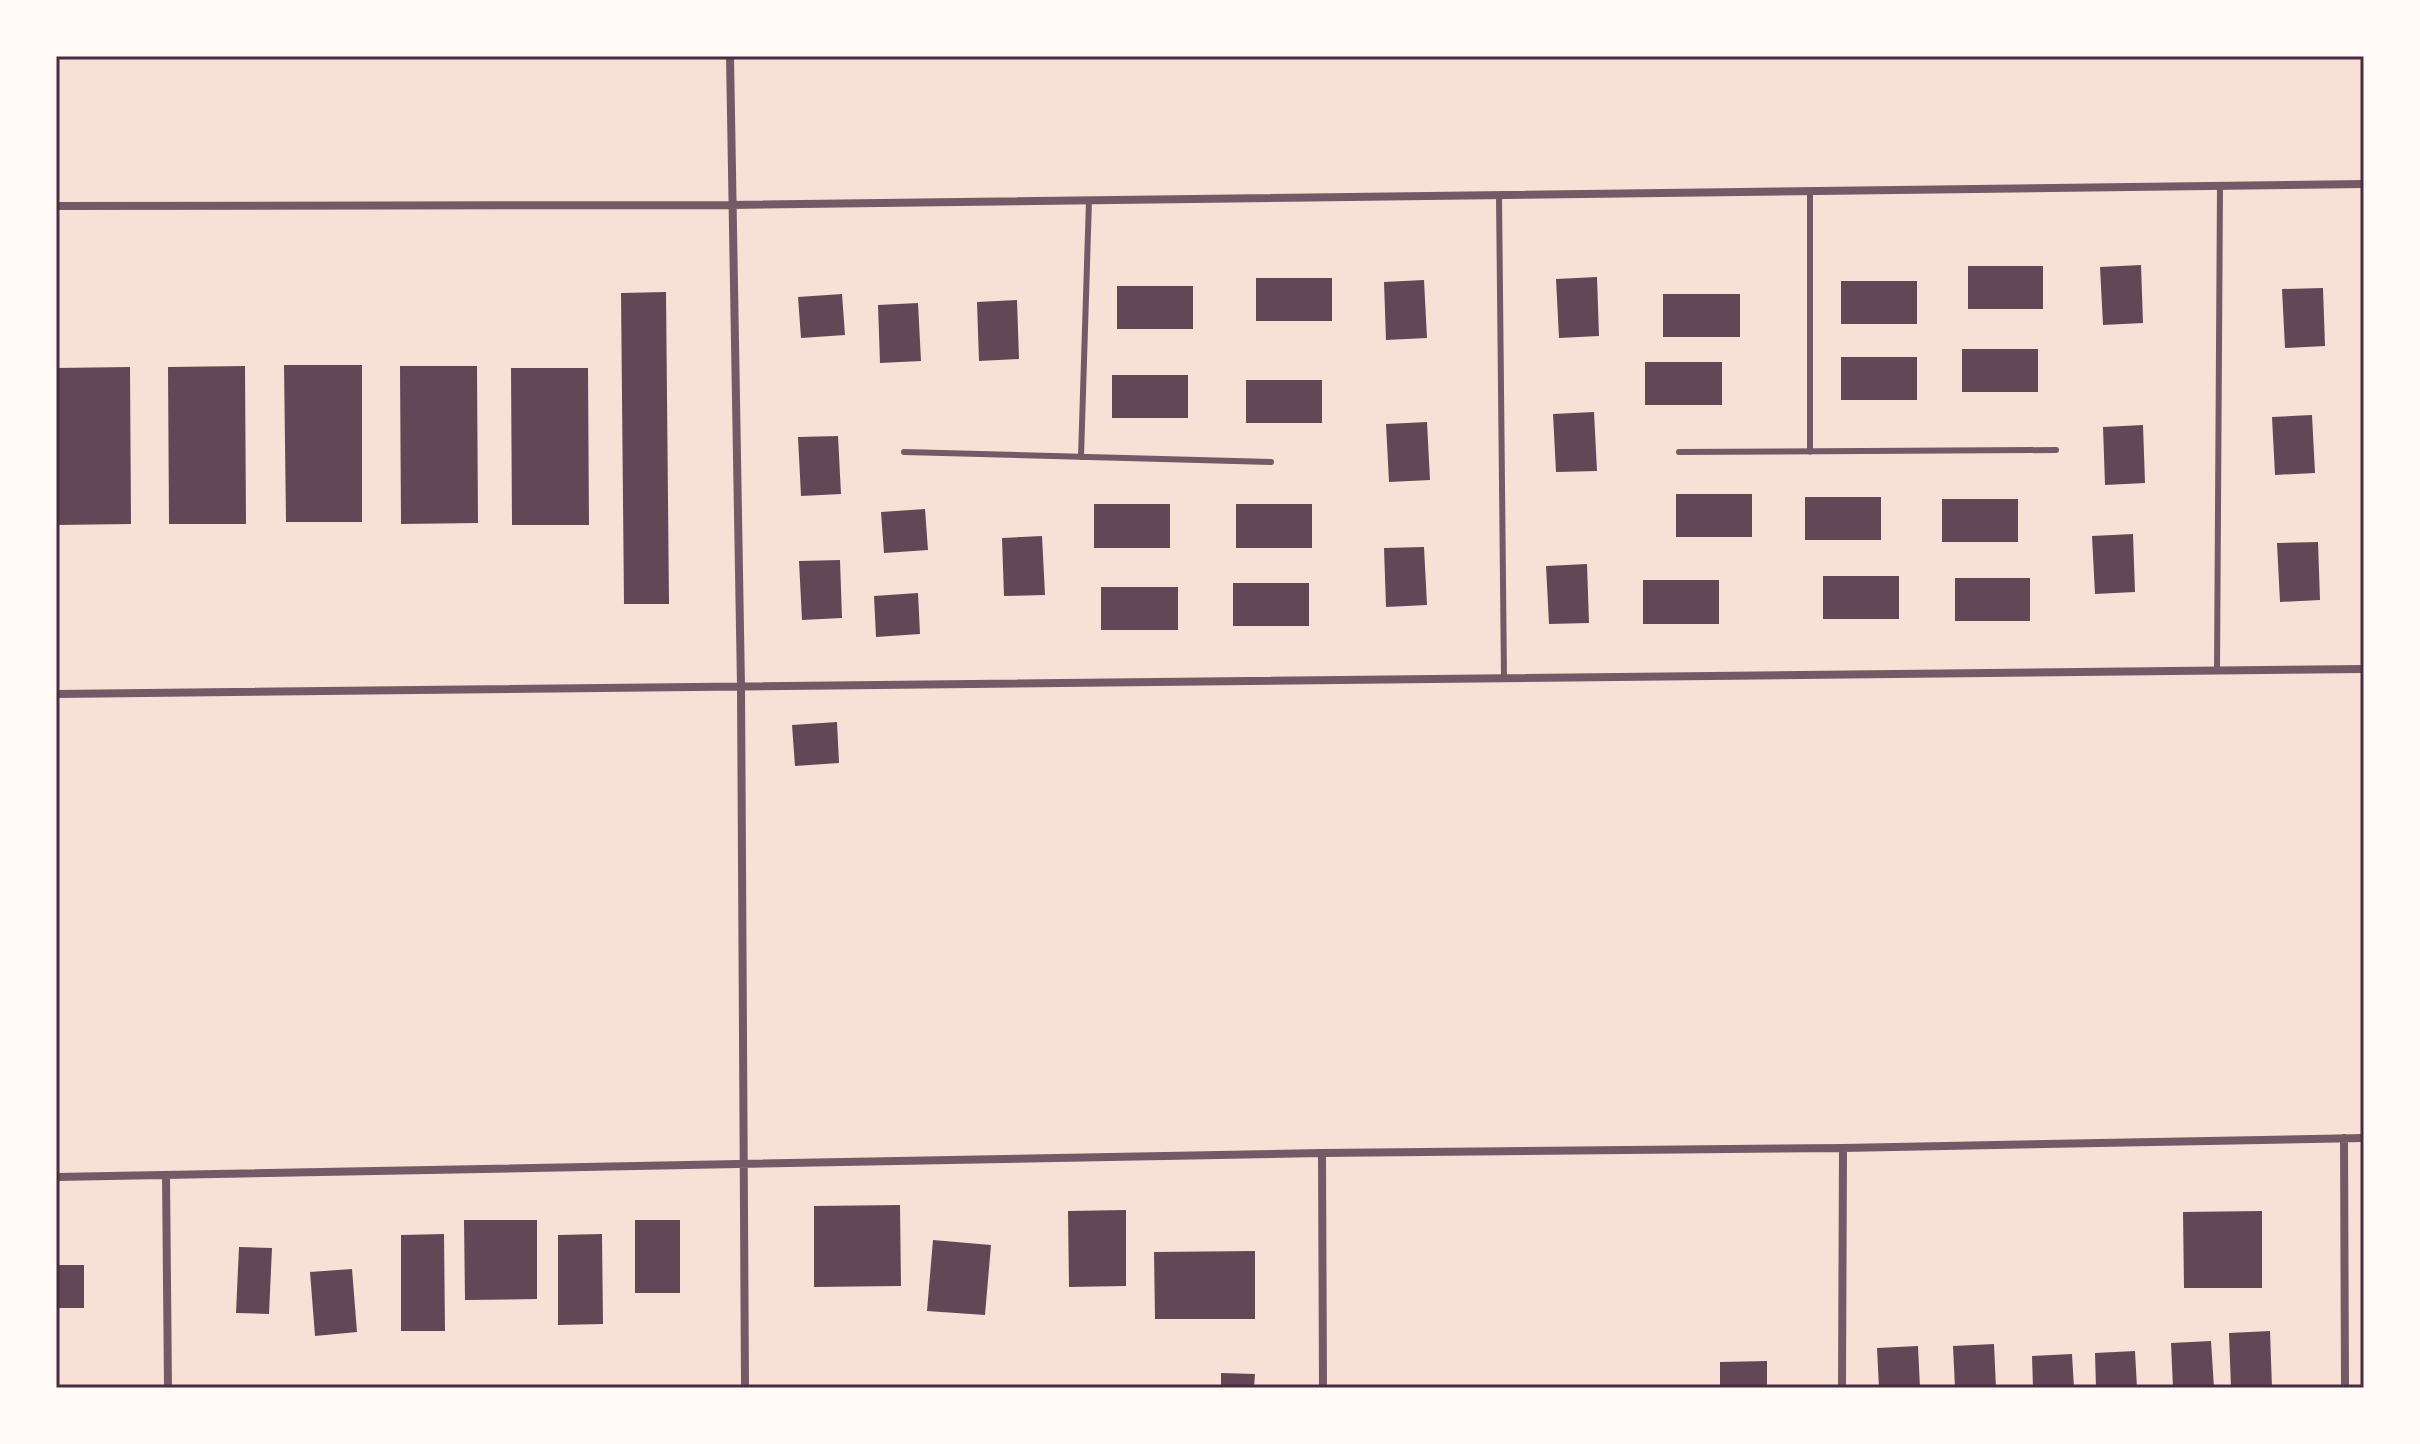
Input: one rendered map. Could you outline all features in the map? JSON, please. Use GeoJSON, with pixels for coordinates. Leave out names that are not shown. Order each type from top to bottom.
{"type":"FeatureCollection","features":[{"type":"Feature","properties":{"kind":"street"},"geometry":{"type":"LineString","coordinates":[[730,56],[741,686],[745,1388]]}},
{"type":"Feature","properties":{"kind":"street"},"geometry":{"type":"LineString","coordinates":[[56,206],[731,205],[2364,184]]}},
{"type":"Feature","properties":{"kind":"street"},"geometry":{"type":"LineString","coordinates":[[56,694],[2364,669]]}},
{"type":"Feature","properties":{"kind":"street"},"geometry":{"type":"LineString","coordinates":[[2344,1138],[2345,1388]]}},
{"type":"Feature","properties":{"kind":"street"},"geometry":{"type":"LineString","coordinates":[[56,1177],[1322,1153],[1843,1148],[2364,1138]]}},
{"type":"Feature","properties":{"kind":"street"},"geometry":{"type":"LineString","coordinates":[[1842,1388],[1843,1148]]}},
{"type":"Feature","properties":{"kind":"street"},"geometry":{"type":"LineString","coordinates":[[1322,1153],[1323,1388]]}},
{"type":"Feature","properties":{"kind":"street"},"geometry":{"type":"LineString","coordinates":[[166,1175],[168,1388]]}},
{"type":"Feature","properties":{"kind":"lane"},"geometry":{"type":"LineString","coordinates":[[2217,671],[2220,186]]}},
{"type":"Feature","properties":{"kind":"lane"},"geometry":{"type":"LineString","coordinates":[[1810,191],[1810,452]]}},
{"type":"Feature","properties":{"kind":"lane"},"geometry":{"type":"LineString","coordinates":[[1499,195],[1504,678]]}},
{"type":"Feature","properties":{"kind":"lane"},"geometry":{"type":"LineString","coordinates":[[1081,457],[1089,200]]}},
{"type":"Feature","properties":{"kind":"lane"},"geometry":{"type":"LineString","coordinates":[[1679,452],[2056,450]]}},
{"type":"Feature","properties":{"kind":"lane"},"geometry":{"type":"LineString","coordinates":[[904,452],[1271,462]]}},
{"type":"Feature","properties":{"kind":"building"},"geometry":{"type":"Polygon","coordinates":[[[2141,265],[2143,323],[2103,325],[2100,267],[2141,265]]]}},
{"type":"Feature","properties":{"kind":"building"},"geometry":{"type":"Polygon","coordinates":[[[1968,266],[2043,266],[2043,309],[1968,309],[1968,266]]]}},
{"type":"Feature","properties":{"kind":"building"},"geometry":{"type":"Polygon","coordinates":[[[1597,277],[1599,336],[1559,338],[1556,279],[1597,277]]]}},
{"type":"Feature","properties":{"kind":"building"},"geometry":{"type":"Polygon","coordinates":[[[1256,278],[1332,278],[1332,321],[1256,321],[1256,278]]]}},
{"type":"Feature","properties":{"kind":"building"},"geometry":{"type":"Polygon","coordinates":[[[1424,280],[1427,338],[1386,340],[1384,282],[1424,280]]]}},
{"type":"Feature","properties":{"kind":"building"},"geometry":{"type":"Polygon","coordinates":[[[1841,281],[1917,281],[1917,324],[1841,324],[1841,281]]]}},
{"type":"Feature","properties":{"kind":"building"},"geometry":{"type":"Polygon","coordinates":[[[1117,286],[1193,286],[1193,329],[1117,329],[1117,286]]]}},
{"type":"Feature","properties":{"kind":"building"},"geometry":{"type":"Polygon","coordinates":[[[2323,288],[2325,346],[2285,348],[2282,289],[2323,288]]]}},
{"type":"Feature","properties":{"kind":"building"},"geometry":{"type":"Polygon","coordinates":[[[666,292],[669,604],[624,604],[621,293],[666,292]]]}},
{"type":"Feature","properties":{"kind":"building"},"geometry":{"type":"Polygon","coordinates":[[[842,294],[845,335],[801,338],[798,297],[842,294]]]}},
{"type":"Feature","properties":{"kind":"building"},"geometry":{"type":"Polygon","coordinates":[[[1663,294],[1740,294],[1740,337],[1663,337],[1663,294]]]}},
{"type":"Feature","properties":{"kind":"building"},"geometry":{"type":"Polygon","coordinates":[[[1017,300],[1019,359],[979,361],[977,302],[1017,300]]]}},
{"type":"Feature","properties":{"kind":"building"},"geometry":{"type":"Polygon","coordinates":[[[918,303],[921,361],[880,363],[878,305],[918,303]]]}},
{"type":"Feature","properties":{"kind":"building"},"geometry":{"type":"Polygon","coordinates":[[[1962,349],[2038,349],[2038,392],[1962,392],[1962,349]]]}},
{"type":"Feature","properties":{"kind":"building"},"geometry":{"type":"Polygon","coordinates":[[[1841,357],[1917,357],[1917,400],[1841,400],[1841,357]]]}},
{"type":"Feature","properties":{"kind":"building"},"geometry":{"type":"Polygon","coordinates":[[[1645,362],[1722,362],[1722,405],[1645,405],[1645,362]]]}},
{"type":"Feature","properties":{"kind":"building"},"geometry":{"type":"Polygon","coordinates":[[[284,365],[362,365],[362,522],[286,522],[284,365]]]}},
{"type":"Feature","properties":{"kind":"building"},"geometry":{"type":"Polygon","coordinates":[[[245,366],[246,524],[169,524],[168,367],[245,366]]]}},
{"type":"Feature","properties":{"kind":"building"},"geometry":{"type":"Polygon","coordinates":[[[400,366],[477,366],[478,523],[401,524],[400,366]]]}},
{"type":"Feature","properties":{"kind":"building"},"geometry":{"type":"Polygon","coordinates":[[[130,367],[131,524],[56,525],[56,368],[130,367]]]}},
{"type":"Feature","properties":{"kind":"building"},"geometry":{"type":"Polygon","coordinates":[[[511,368],[588,368],[589,525],[512,525],[511,368]]]}},
{"type":"Feature","properties":{"kind":"building"},"geometry":{"type":"Polygon","coordinates":[[[1112,375],[1188,375],[1188,418],[1112,418],[1112,375]]]}},
{"type":"Feature","properties":{"kind":"building"},"geometry":{"type":"Polygon","coordinates":[[[1246,380],[1322,380],[1322,423],[1246,423],[1246,380]]]}},
{"type":"Feature","properties":{"kind":"building"},"geometry":{"type":"Polygon","coordinates":[[[1594,412],[1597,471],[1556,472],[1553,414],[1594,412]]]}},
{"type":"Feature","properties":{"kind":"building"},"geometry":{"type":"Polygon","coordinates":[[[2312,415],[2315,473],[2275,475],[2272,417],[2312,415]]]}},
{"type":"Feature","properties":{"kind":"building"},"geometry":{"type":"Polygon","coordinates":[[[1427,422],[1430,480],[1389,482],[1386,424],[1427,422]]]}},
{"type":"Feature","properties":{"kind":"building"},"geometry":{"type":"Polygon","coordinates":[[[2143,425],[2145,483],[2105,485],[2103,427],[2143,425]]]}},
{"type":"Feature","properties":{"kind":"building"},"geometry":{"type":"Polygon","coordinates":[[[838,436],[841,494],[801,496],[798,437],[838,436]]]}},
{"type":"Feature","properties":{"kind":"building"},"geometry":{"type":"Polygon","coordinates":[[[1676,494],[1752,494],[1752,537],[1676,537],[1676,494]]]}},
{"type":"Feature","properties":{"kind":"building"},"geometry":{"type":"Polygon","coordinates":[[[1805,497],[1881,497],[1881,540],[1805,540],[1805,497]]]}},
{"type":"Feature","properties":{"kind":"building"},"geometry":{"type":"Polygon","coordinates":[[[1942,499],[2018,499],[2018,542],[1942,542],[1942,499]]]}},
{"type":"Feature","properties":{"kind":"building"},"geometry":{"type":"Polygon","coordinates":[[[1094,504],[1170,504],[1170,548],[1094,548],[1094,504]]]}},
{"type":"Feature","properties":{"kind":"building"},"geometry":{"type":"Polygon","coordinates":[[[1236,504],[1312,504],[1312,548],[1236,548],[1236,504]]]}},
{"type":"Feature","properties":{"kind":"building"},"geometry":{"type":"Polygon","coordinates":[[[925,509],[928,550],[884,553],[881,512],[925,509]]]}},
{"type":"Feature","properties":{"kind":"building"},"geometry":{"type":"Polygon","coordinates":[[[2133,534],[2135,592],[2095,594],[2092,536],[2133,534]]]}},
{"type":"Feature","properties":{"kind":"building"},"geometry":{"type":"Polygon","coordinates":[[[1042,536],[1045,595],[1004,596],[1002,538],[1042,536]]]}},
{"type":"Feature","properties":{"kind":"building"},"geometry":{"type":"Polygon","coordinates":[[[2318,542],[2320,600],[2280,602],[2277,543],[2318,542]]]}},
{"type":"Feature","properties":{"kind":"building"},"geometry":{"type":"Polygon","coordinates":[[[1424,547],[1427,605],[1386,607],[1384,548],[1424,547]]]}},
{"type":"Feature","properties":{"kind":"building"},"geometry":{"type":"Polygon","coordinates":[[[840,560],[842,618],[802,620],[799,561],[840,560]]]}},
{"type":"Feature","properties":{"kind":"building"},"geometry":{"type":"Polygon","coordinates":[[[1587,564],[1589,623],[1549,624],[1546,566],[1587,564]]]}},
{"type":"Feature","properties":{"kind":"building"},"geometry":{"type":"Polygon","coordinates":[[[1823,576],[1899,576],[1899,619],[1823,619],[1823,576]]]}},
{"type":"Feature","properties":{"kind":"building"},"geometry":{"type":"Polygon","coordinates":[[[1955,578],[2030,578],[2030,621],[1955,621],[1955,578]]]}},
{"type":"Feature","properties":{"kind":"building"},"geometry":{"type":"Polygon","coordinates":[[[1643,580],[1719,580],[1719,624],[1643,624],[1643,580]]]}},
{"type":"Feature","properties":{"kind":"building"},"geometry":{"type":"Polygon","coordinates":[[[1233,583],[1309,583],[1309,626],[1233,626],[1233,583]]]}},
{"type":"Feature","properties":{"kind":"building"},"geometry":{"type":"Polygon","coordinates":[[[1101,587],[1178,587],[1178,630],[1101,630],[1101,587]]]}},
{"type":"Feature","properties":{"kind":"building"},"geometry":{"type":"Polygon","coordinates":[[[918,593],[920,634],[876,637],[874,596],[918,593]]]}},
{"type":"Feature","properties":{"kind":"building"},"geometry":{"type":"Polygon","coordinates":[[[837,722],[839,763],[795,766],[792,725],[837,722]]]}},
{"type":"Feature","properties":{"kind":"building"},"geometry":{"type":"Polygon","coordinates":[[[900,1205],[901,1286],[814,1287],[814,1206],[900,1205]]]}},
{"type":"Feature","properties":{"kind":"building"},"geometry":{"type":"Polygon","coordinates":[[[1126,1210],[1126,1286],[1069,1287],[1068,1211],[1126,1210]]]}},
{"type":"Feature","properties":{"kind":"building"},"geometry":{"type":"Polygon","coordinates":[[[2262,1211],[2262,1288],[2184,1288],[2183,1212],[2262,1211]]]}},
{"type":"Feature","properties":{"kind":"building"},"geometry":{"type":"Polygon","coordinates":[[[464,1220],[537,1220],[537,1299],[465,1300],[464,1220]]]}},
{"type":"Feature","properties":{"kind":"building"},"geometry":{"type":"Polygon","coordinates":[[[635,1220],[680,1220],[680,1293],[635,1293],[635,1220]]]}},
{"type":"Feature","properties":{"kind":"building"},"geometry":{"type":"Polygon","coordinates":[[[444,1234],[445,1331],[401,1331],[401,1235],[444,1234]]]}},
{"type":"Feature","properties":{"kind":"building"},"geometry":{"type":"Polygon","coordinates":[[[602,1234],[603,1324],[558,1325],[558,1235],[602,1234]]]}},
{"type":"Feature","properties":{"kind":"building"},"geometry":{"type":"Polygon","coordinates":[[[933,1240],[991,1245],[985,1315],[927,1311],[933,1240]]]}},
{"type":"Feature","properties":{"kind":"building"},"geometry":{"type":"Polygon","coordinates":[[[239,1247],[272,1248],[269,1314],[236,1313],[239,1247]]]}},
{"type":"Feature","properties":{"kind":"building"},"geometry":{"type":"Polygon","coordinates":[[[1255,1251],[1255,1319],[1155,1319],[1154,1252],[1255,1251]]]}},
{"type":"Feature","properties":{"kind":"building"},"geometry":{"type":"Polygon","coordinates":[[[56,1265],[84,1265],[84,1308],[56,1308],[56,1265]]]}},
{"type":"Feature","properties":{"kind":"building"},"geometry":{"type":"Polygon","coordinates":[[[352,1269],[357,1332],[315,1336],[310,1272],[352,1269]]]}},
{"type":"Feature","properties":{"kind":"building"},"geometry":{"type":"Polygon","coordinates":[[[2270,1331],[2272,1388],[2231,1388],[2229,1333],[2270,1331]]]}},
{"type":"Feature","properties":{"kind":"building"},"geometry":{"type":"Polygon","coordinates":[[[2211,1341],[2214,1388],[2173,1388],[2171,1343],[2211,1341]]]}},
{"type":"Feature","properties":{"kind":"building"},"geometry":{"type":"Polygon","coordinates":[[[1994,1344],[1996,1388],[1955,1388],[1953,1346],[1994,1344]]]}},
{"type":"Feature","properties":{"kind":"building"},"geometry":{"type":"Polygon","coordinates":[[[1918,1346],[1920,1388],[1879,1388],[1877,1348],[1918,1346]]]}},
{"type":"Feature","properties":{"kind":"building"},"geometry":{"type":"Polygon","coordinates":[[[2135,1351],[2137,1388],[2096,1388],[2095,1353],[2135,1351]]]}},
{"type":"Feature","properties":{"kind":"building"},"geometry":{"type":"Polygon","coordinates":[[[2072,1354],[2074,1388],[2033,1388],[2032,1356],[2072,1354]]]}},
{"type":"Feature","properties":{"kind":"building"},"geometry":{"type":"Polygon","coordinates":[[[1767,1361],[1767,1388],[1720,1388],[1720,1362],[1767,1361]]]}},
{"type":"Feature","properties":{"kind":"building"},"geometry":{"type":"Polygon","coordinates":[[[1221,1373],[1255,1374],[1254,1388],[1221,1388],[1221,1373]]]}}]}
